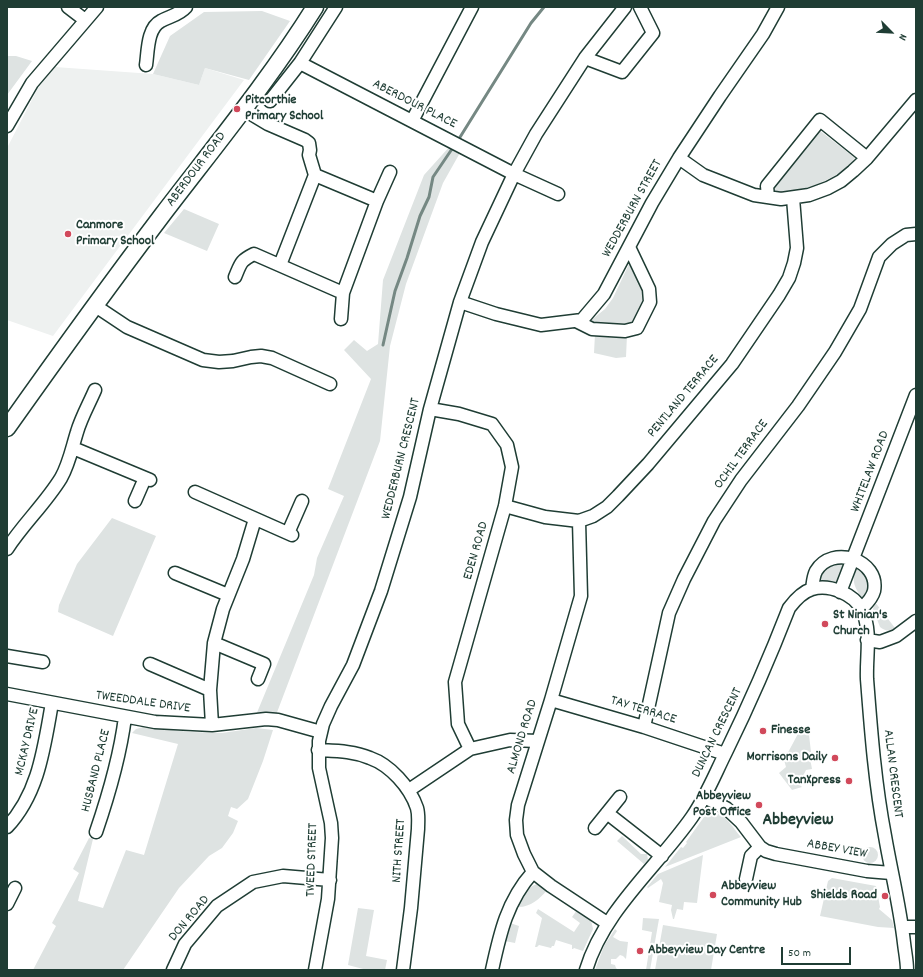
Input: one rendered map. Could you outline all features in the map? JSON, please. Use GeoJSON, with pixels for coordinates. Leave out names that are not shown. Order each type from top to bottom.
{"type":"FeatureCollection","features":[{"type":"Feature","properties":{"kind":"main road","name":"ABERDOUR ROAD"},"geometry":{"type":"LineString","coordinates":[[7,428],[94,305],[300,32],[315,7]]}},
{"type":"Feature","properties":{"kind":"street"},"geometry":{"type":"LineString","coordinates":[[68,7],[85,20]]}},
{"type":"Feature","properties":{"kind":"street"},"geometry":{"type":"LineString","coordinates":[[7,126],[32,83],[97,7]]}},
{"type":"Feature","properties":{"kind":"street"},"geometry":{"type":"LineString","coordinates":[[146,65],[150,36],[155,25],[176,15],[186,7]]}},
{"type":"Feature","properties":{"kind":"street"},"geometry":{"type":"LineString","coordinates":[[270,101],[300,63],[336,7]]}},
{"type":"Feature","properties":{"kind":"street","name":"WEDDERBURN CRESCENT"},"geometry":{"type":"LineString","coordinates":[[318,750],[321,732],[331,706],[352,665],[381,591],[410,497],[430,409],[460,302],[482,242],[514,174],[536,134],[585,58],[625,7]]}},
{"type":"Feature","properties":{"kind":"street"},"geometry":{"type":"LineString","coordinates":[[585,58],[622,72],[653,33],[640,7]]}},
{"type":"Feature","properties":{"kind":"street","name":"WEDDERBURN STREET"},"geometry":{"type":"LineString","coordinates":[[576,321],[582,320],[604,294],[652,203],[679,158],[763,34],[778,7]]}},
{"type":"Feature","properties":{"kind":"street"},"geometry":{"type":"LineString","coordinates":[[412,121],[469,8]]}},
{"type":"Feature","properties":{"kind":"street","name":"ABERDOUR PLACE"},"geometry":{"type":"LineString","coordinates":[[300,63],[514,174]]}},
{"type":"Feature","properties":{"kind":"street"},"geometry":{"type":"LineString","coordinates":[[679,158],[703,174],[754,195],[793,198],[809,195],[828,188],[841,181],[867,158],[916,100]]}},
{"type":"Feature","properties":{"kind":"street"},"geometry":{"type":"LineString","coordinates":[[243,109],[268,124],[309,143],[309,155],[315,174],[280,265]]}},
{"type":"Feature","properties":{"kind":"street"},"geometry":{"type":"LineString","coordinates":[[768,197],[767,186],[820,120],[867,158]]}},
{"type":"Feature","properties":{"kind":"street"},"geometry":{"type":"LineString","coordinates":[[341,319],[343,293],[377,201],[390,172]]}},
{"type":"Feature","properties":{"kind":"street"},"geometry":{"type":"LineString","coordinates":[[315,174],[377,201]]}},
{"type":"Feature","properties":{"kind":"street"},"geometry":{"type":"LineString","coordinates":[[514,174],[558,194]]}},
{"type":"Feature","properties":{"kind":"street","name":"PENTLAND TERRACE"},"geometry":{"type":"LineString","coordinates":[[579,521],[592,516],[607,507],[648,464],[732,364],[779,295],[789,278],[797,248],[793,198]]}},
{"type":"Feature","properties":{"kind":"street","name":"OCHIL TERRACE"},"geometry":{"type":"LineString","coordinates":[[644,727],[669,613],[684,579],[714,521],[741,480],[798,406],[835,352],[860,309],[879,257],[892,244],[906,235],[916,234]]}},
{"type":"Feature","properties":{"kind":"street"},"geometry":{"type":"LineString","coordinates":[[460,302],[496,314],[541,325],[576,321],[592,329],[625,331],[637,328],[650,302],[649,289],[629,247]]}},
{"type":"Feature","properties":{"kind":"street"},"geometry":{"type":"LineString","coordinates":[[235,277],[242,261],[254,254],[343,293]]}},
{"type":"Feature","properties":{"kind":"street"},"geometry":{"type":"LineString","coordinates":[[94,305],[127,327],[203,360],[219,362],[262,356],[272,358],[330,384]]}},
{"type":"Feature","properties":{"kind":"street"},"geometry":{"type":"LineString","coordinates":[[7,549],[14,538],[40,508],[69,462],[77,431],[95,390]]}},
{"type":"Feature","properties":{"kind":"street","name":"WHITELAW ROAD"},"geometry":{"type":"LineString","coordinates":[[840,592],[916,395]]}},
{"type":"Feature","properties":{"kind":"street","name":"EDEN ROAD"},"geometry":{"type":"LineString","coordinates":[[430,409],[459,414],[492,424],[507,445],[512,467],[505,506],[455,682],[458,724],[470,749]]}},
{"type":"Feature","properties":{"kind":"street"},"geometry":{"type":"LineString","coordinates":[[73,448],[147,479],[135,501]]}},
{"type":"Feature","properties":{"kind":"street"},"geometry":{"type":"LineString","coordinates":[[195,492],[290,534],[302,501]]}},
{"type":"Feature","properties":{"kind":"street"},"geometry":{"type":"LineString","coordinates":[[505,506],[545,517],[579,521]]}},
{"type":"Feature","properties":{"kind":"street"},"geometry":{"type":"LineString","coordinates":[[212,725],[210,690],[214,643],[228,595],[243,559],[255,519]]}},
{"type":"Feature","properties":{"kind":"street","name":"ALMOND ROAD"},"geometry":{"type":"LineString","coordinates":[[579,521],[581,596],[551,700],[518,805],[516,820],[518,835],[524,854],[533,872],[551,886],[607,923]]}},
{"type":"Feature","properties":{"kind":"street"},"geometry":{"type":"LineString","coordinates":[[840,592],[828,589],[812,589],[813,578],[825,562],[837,557],[853,560],[865,566],[873,576],[874,591],[871,599],[861,609]]}},
{"type":"Feature","properties":{"kind":"street"},"geometry":{"type":"LineString","coordinates":[[175,572],[228,595]]}},
{"type":"Feature","properties":{"kind":"street","name":"DUNCAN CRESCENT"},"geometry":{"type":"LineString","coordinates":[[586,970],[597,942],[607,923],[693,816],[704,797],[765,670],[789,608],[795,600],[812,589]]}},
{"type":"Feature","properties":{"kind":"street","name":"ALLAN CRESCENT"},"geometry":{"type":"LineString","coordinates":[[840,592],[849,596],[861,609],[866,620],[867,677],[875,768],[902,927],[907,970]]}},
{"type":"Feature","properties":{"kind":"street"},"geometry":{"type":"LineString","coordinates":[[867,640],[880,642],[896,636],[916,621]]}},
{"type":"Feature","properties":{"kind":"street"},"geometry":{"type":"LineString","coordinates":[[214,643],[264,664],[258,679]]}},
{"type":"Feature","properties":{"kind":"street"},"geometry":{"type":"LineString","coordinates":[[7,656],[43,662]]}},
{"type":"Feature","properties":{"kind":"street"},"geometry":{"type":"LineString","coordinates":[[150,664],[210,690]]}},
{"type":"Feature","properties":{"kind":"street","name":"TWEEDDALE DRIVE"},"geometry":{"type":"LineString","coordinates":[[7,694],[155,722],[212,725],[266,719],[278,720],[321,732]]}},
{"type":"Feature","properties":{"kind":"street","name":"TAY TERRACE"},"geometry":{"type":"LineString","coordinates":[[551,700],[644,727],[725,754]]}},
{"type":"Feature","properties":{"kind":"street","name":"MCKAY DRIVE"},"geometry":{"type":"LineString","coordinates":[[7,827],[25,803],[34,783],[41,760],[52,703]]}},
{"type":"Feature","properties":{"kind":"street","name":"HUSBAND PLACE"},"geometry":{"type":"LineString","coordinates":[[96,832],[112,783],[123,737],[125,717]]}},
{"type":"Feature","properties":{"kind":"street"},"geometry":{"type":"LineString","coordinates":[[409,790],[470,749],[510,740],[538,741]]}},
{"type":"Feature","properties":{"kind":"street","name":"NITH STREET"},"geometry":{"type":"LineString","coordinates":[[318,750],[347,752],[371,758],[391,771],[409,790],[417,809],[418,829],[411,908],[403,970]]}},
{"type":"Feature","properties":{"kind":"street","name":"TWEED STREET"},"geometry":{"type":"LineString","coordinates":[[315,970],[328,899],[332,838],[331,823],[319,768],[318,750]]}},
{"type":"Feature","properties":{"kind":"street"},"geometry":{"type":"LineString","coordinates":[[595,828],[620,797]]}},
{"type":"Feature","properties":{"kind":"street"},"geometry":{"type":"LineString","coordinates":[[704,797],[726,808],[741,822],[760,847],[751,856],[746,879]]}},
{"type":"Feature","properties":{"kind":"street"},"geometry":{"type":"LineString","coordinates":[[607,813],[662,856]]}},
{"type":"Feature","properties":{"kind":"street","name":"ABBEY VIEW"},"geometry":{"type":"LineString","coordinates":[[760,847],[776,854],[867,871],[892,873]]}},
{"type":"Feature","properties":{"kind":"street"},"geometry":{"type":"LineString","coordinates":[[492,970],[507,912],[516,894],[533,872]]}},
{"type":"Feature","properties":{"kind":"street","name":"DON ROAD"},"geometry":{"type":"LineString","coordinates":[[172,970],[185,944],[217,906],[253,882],[283,876],[330,880]]}},
{"type":"Feature","properties":{"kind":"street"},"geometry":{"type":"LineString","coordinates":[[7,904],[15,888]]}},
{"type":"Feature","properties":{"kind":"street"},"geometry":{"type":"LineString","coordinates":[[902,927],[916,927]]}},
{"type":"Feature","properties":{"kind":"shaded area"},"geometry":{"type":"Polygon","coordinates":[[[262,11],[290,21],[249,80],[205,68],[199,85],[153,74],[170,36],[204,12],[262,11]]]}},
{"type":"Feature","properties":{"kind":"shaded area"},"geometry":{"type":"Polygon","coordinates":[[[7,56],[16,56],[32,61],[7,95],[7,56]]]}},
{"type":"Feature","properties":{"kind":"shaded area","name":"Canmore Primary School"},"geometry":{"type":"Polygon","coordinates":[[[55,67],[153,74],[199,85],[205,68],[244,80],[53,336],[7,320],[7,148],[38,88],[55,67]]]}},
{"type":"Feature","properties":{"kind":"shaded area"},"geometry":{"type":"Polygon","coordinates":[[[819,130],[855,158],[844,170],[833,177],[808,188],[789,192],[774,190],[773,186],[819,130]]]}},
{"type":"Feature","properties":{"kind":"shaded area"},"geometry":{"type":"Polygon","coordinates":[[[451,145],[461,151],[443,183],[406,284],[390,346],[380,441],[276,715],[256,715],[314,575],[317,558],[344,496],[328,489],[371,379],[344,350],[354,340],[367,351],[378,344],[383,280],[424,175],[451,145]]]}},
{"type":"Feature","properties":{"kind":"shaded area"},"geometry":{"type":"Polygon","coordinates":[[[184,209],[219,224],[207,251],[164,233],[184,209]]]}},
{"type":"Feature","properties":{"kind":"shaded area"},"geometry":{"type":"Polygon","coordinates":[[[630,262],[647,296],[636,321],[632,324],[590,323],[590,321],[605,309],[613,298],[630,262]]]}},
{"type":"Feature","properties":{"kind":"shaded area"},"geometry":{"type":"Polygon","coordinates":[[[595,334],[627,335],[626,357],[616,358],[594,353],[595,334]]]}},
{"type":"Feature","properties":{"kind":"shaded area"},"geometry":{"type":"Polygon","coordinates":[[[112,518],[156,536],[113,636],[58,612],[59,605],[77,564],[112,518]]]}},
{"type":"Feature","properties":{"kind":"shaded area"},"geometry":{"type":"Polygon","coordinates":[[[847,561],[838,582],[817,583],[828,567],[836,563],[847,561]]]}},
{"type":"Feature","properties":{"kind":"shaded area"},"geometry":{"type":"Polygon","coordinates":[[[857,566],[859,566],[863,571],[869,586],[865,601],[856,589],[855,585],[854,576],[857,566]]]}},
{"type":"Feature","properties":{"kind":"shaded area"},"geometry":{"type":"Polygon","coordinates":[[[875,602],[895,628],[887,630],[880,627],[873,609],[875,602]]]}},
{"type":"Feature","properties":{"kind":"shaded area"},"geometry":{"type":"Polygon","coordinates":[[[143,727],[191,732],[222,733],[256,728],[273,730],[248,799],[237,809],[231,807],[228,816],[238,821],[233,833],[222,848],[209,856],[179,888],[123,970],[33,970],[56,926],[52,923],[79,873],[73,869],[89,838],[93,839],[78,901],[103,908],[126,850],[144,855],[178,744],[132,733],[136,729],[143,727]]]}},
{"type":"Feature","properties":{"kind":"shaded area"},"geometry":{"type":"Polygon","coordinates":[[[800,730],[809,735],[811,752],[809,753],[812,769],[806,770],[799,784],[802,787],[792,790],[779,773],[786,767],[784,760],[800,730]]]}},
{"type":"Feature","properties":{"kind":"shaded area"},"geometry":{"type":"Polygon","coordinates":[[[711,812],[716,812],[724,817],[741,837],[665,867],[681,847],[683,848],[687,843],[686,842],[704,817],[711,812]]]}},
{"type":"Feature","properties":{"kind":"shaded area"},"geometry":{"type":"Polygon","coordinates":[[[622,836],[641,854],[647,854],[648,860],[644,864],[617,841],[622,836]]]}},
{"type":"Feature","properties":{"kind":"shaded area"},"geometry":{"type":"Polygon","coordinates":[[[867,847],[873,847],[878,852],[876,861],[873,863],[867,863],[862,858],[862,852],[867,847]]]}},
{"type":"Feature","properties":{"kind":"shaded area"},"geometry":{"type":"Polygon","coordinates":[[[703,855],[697,903],[684,902],[683,910],[677,909],[673,919],[671,910],[672,905],[659,902],[663,883],[661,879],[648,888],[647,887],[658,874],[703,855]]]}},
{"type":"Feature","properties":{"kind":"shaded area"},"geometry":{"type":"Polygon","coordinates":[[[832,878],[876,886],[880,907],[879,909],[892,920],[894,928],[878,927],[820,916],[828,881],[832,878]]]}},
{"type":"Feature","properties":{"kind":"shaded area"},"geometry":{"type":"Polygon","coordinates":[[[537,884],[547,890],[534,902],[526,906],[517,907],[527,890],[533,885],[537,884]]]}},
{"type":"Feature","properties":{"kind":"shaded area"},"geometry":{"type":"Polygon","coordinates":[[[358,908],[374,910],[366,956],[387,960],[385,970],[367,970],[348,965],[358,908]]]}},
{"type":"Feature","properties":{"kind":"shaded area"},"geometry":{"type":"Polygon","coordinates":[[[538,909],[574,932],[580,923],[572,917],[577,910],[591,920],[593,929],[583,951],[574,948],[572,949],[572,945],[556,940],[554,946],[551,948],[539,945],[535,947],[542,918],[536,913],[538,909]]]}},
{"type":"Feature","properties":{"kind":"shaded area"},"geometry":{"type":"Polygon","coordinates":[[[643,918],[659,919],[650,970],[646,970],[652,932],[642,930],[643,918]]]}},
{"type":"Feature","properties":{"kind":"shaded area"},"geometry":{"type":"Polygon","coordinates":[[[510,923],[519,926],[515,943],[505,941],[510,923]]]}},
{"type":"Feature","properties":{"kind":"shaded area"},"geometry":{"type":"Polygon","coordinates":[[[663,925],[717,934],[711,970],[655,970],[663,925]]]}},
{"type":"Feature","properties":{"kind":"shaded area"},"geometry":{"type":"Polygon","coordinates":[[[615,929],[617,931],[613,937],[620,941],[628,942],[626,959],[620,955],[616,959],[611,959],[611,964],[615,965],[618,970],[595,970],[604,946],[615,929]]]}},
{"type":"Feature","properties":{"kind":"waterway"},"geometry":{"type":"LineString","coordinates":[[457,142],[531,23],[544,7]]}},
{"type":"Feature","properties":{"kind":"waterway"},"geometry":{"type":"LineString","coordinates":[[383,345],[395,291],[420,216],[429,197],[433,177],[454,146]]}},
{"type":"Feature","properties":{"kind":"place","name":"Pitcorthie Primary School"},"geometry":{"type":"Point","coordinates":[237,109]}},
{"type":"Feature","properties":{"kind":"place","name":"Canmore Primary School"},"geometry":{"type":"Point","coordinates":[68,234]}},
{"type":"Feature","properties":{"kind":"place","name":"St Ninian's Church"},"geometry":{"type":"Point","coordinates":[825,624]}},
{"type":"Feature","properties":{"kind":"place","name":"Finesse"},"geometry":{"type":"Point","coordinates":[763,731]}},
{"type":"Feature","properties":{"kind":"place","name":"Morrisons Daily"},"geometry":{"type":"Point","coordinates":[835,758]}},
{"type":"Feature","properties":{"kind":"place","name":"TanXpress"},"geometry":{"type":"Point","coordinates":[849,781]}},
{"type":"Feature","properties":{"kind":"place","name":"Abbeyview Post Office"},"geometry":{"type":"Point","coordinates":[759,805]}},
{"type":"Feature","properties":{"kind":"place","name":"Abbeyview Community Hub"},"geometry":{"type":"Point","coordinates":[713,895]}},
{"type":"Feature","properties":{"kind":"place","name":"Shields Road"},"geometry":{"type":"Point","coordinates":[885,896]}},
{"type":"Feature","properties":{"kind":"place","name":"Abbeyview Day Centre"},"geometry":{"type":"Point","coordinates":[640,951]}},
{"type":"Feature","properties":{"kind":"district","name":"Abbeyview"},"geometry":{"type":"Point","coordinates":[798,822]}}]}
